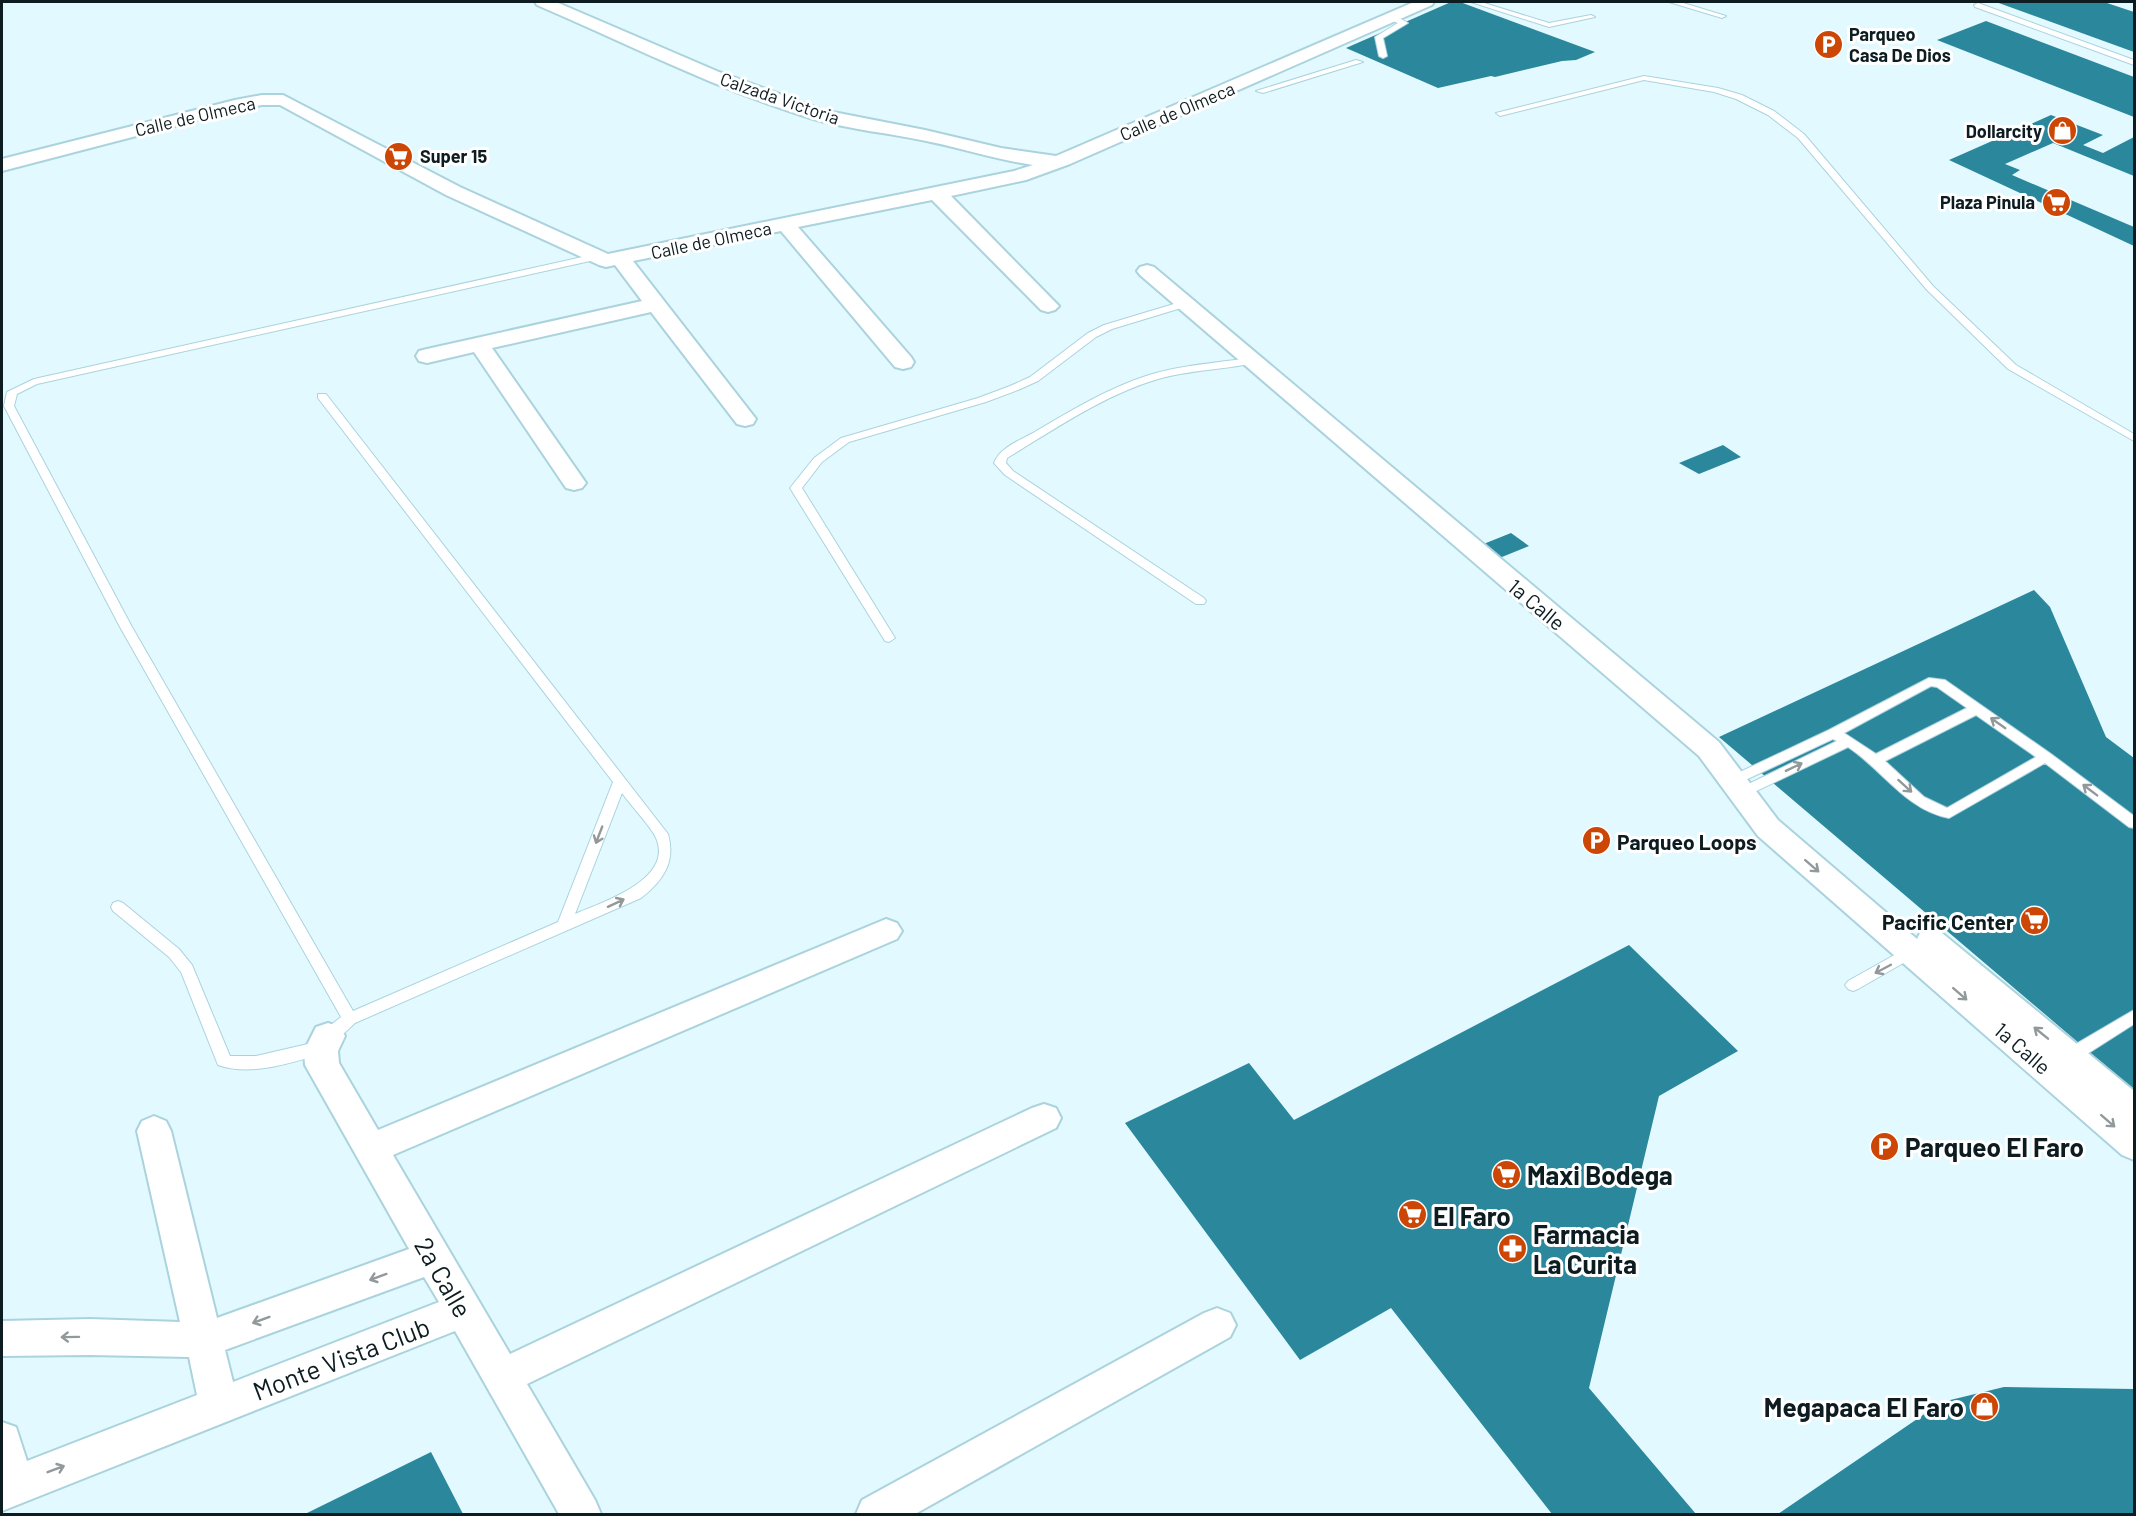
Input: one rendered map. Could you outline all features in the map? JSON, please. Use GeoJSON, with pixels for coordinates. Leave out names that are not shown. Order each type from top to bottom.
{"type":"FeatureCollection","features":[{"type":"Feature","properties":{"kind":"street","name":"Calzada Victoria"},"geometry":{"type":"LineString","coordinates":[[543,2],[783,103],[820,115],[927,135],[1021,159],[1063,160]]}},
{"type":"Feature","properties":{"kind":"street","name":"Calle de Olmeca"},"geometry":{"type":"LineString","coordinates":[[2,165],[235,105],[262,100],[283,100],[453,191],[596,257],[627,265],[790,229],[943,199],[1019,176],[1063,160],[1271,71],[1391,17],[1415,3]]}},
{"type":"Feature","properties":{"kind":"street"},"geometry":{"type":"LineString","coordinates":[[943,199],[1048,306]]}},
{"type":"Feature","properties":{"kind":"street"},"geometry":{"type":"LineString","coordinates":[[790,229],[903,362]]}},
{"type":"Feature","properties":{"kind":"street"},"geometry":{"type":"LineString","coordinates":[[627,265],[745,419]]}},
{"type":"Feature","properties":{"kind":"street","name":"1a Calle"},"geometry":{"type":"LineString","coordinates":[[1147,271],[1187,303],[1250,361],[1709,749],[1768,828],[1921,947],[2070,1056],[2134,1111]]}},
{"type":"Feature","properties":{"kind":"street"},"geometry":{"type":"LineString","coordinates":[[427,356],[656,304]]}},
{"type":"Feature","properties":{"kind":"street"},"geometry":{"type":"LineString","coordinates":[[479,344],[574,483]]}},
{"type":"Feature","properties":{"kind":"street"},"geometry":{"type":"LineString","coordinates":[[371,1149],[886,931]]}},
{"type":"Feature","properties":{"kind":"street","name":"1a Calle"},"geometry":{"type":"LineString","coordinates":[[1921,947],[2134,1144]]}},
{"type":"Feature","properties":{"kind":"street","name":"2a Calle"},"geometry":{"type":"LineString","coordinates":[[334,1034],[321,1058],[322,1065],[581,1515]]}},
{"type":"Feature","properties":{"kind":"street"},"geometry":{"type":"LineString","coordinates":[[502,1377],[1044,1118]]}},
{"type":"Feature","properties":{"kind":"street"},"geometry":{"type":"LineString","coordinates":[[154,1131],[219,1406]]}},
{"type":"Feature","properties":{"kind":"street"},"geometry":{"type":"LineString","coordinates":[[2,1339],[90,1337],[204,1340],[433,1257]]}},
{"type":"Feature","properties":{"kind":"street","name":"Monte Vista Club"},"geometry":{"type":"LineString","coordinates":[[2,1441],[7,1489],[463,1310]]}},
{"type":"Feature","properties":{"kind":"street"},"geometry":{"type":"LineString","coordinates":[[876,1515],[1217,1325]]}},
{"type":"Feature","properties":{"kind":"lane"},"geometry":{"type":"LineString","coordinates":[[1475,2],[1549,25],[1591,17]]}},
{"type":"Feature","properties":{"kind":"lane"},"geometry":{"type":"LineString","coordinates":[[1673,2],[1722,16]]}},
{"type":"Feature","properties":{"kind":"lane"},"geometry":{"type":"LineString","coordinates":[[1978,5],[2134,63]]}},
{"type":"Feature","properties":{"kind":"lane"},"geometry":{"type":"LineString","coordinates":[[1383,56],[1379,37],[1404,23],[1391,17]]}},
{"type":"Feature","properties":{"kind":"lane"},"geometry":{"type":"LineString","coordinates":[[1260,91],[1359,62]]}},
{"type":"Feature","properties":{"kind":"lane"},"geometry":{"type":"LineString","coordinates":[[1271,71],[1293,81]]}},
{"type":"Feature","properties":{"kind":"lane"},"geometry":{"type":"LineString","coordinates":[[1500,112],[1644,78],[1715,90],[1739,97],[1771,113],[1801,136],[1930,288],[2012,367],[2134,438]]}},
{"type":"Feature","properties":{"kind":"lane"},"geometry":{"type":"LineString","coordinates":[[334,1034],[126,627],[9,406],[12,392],[45,380],[596,257]]}},
{"type":"Feature","properties":{"kind":"lane"},"geometry":{"type":"LineString","coordinates":[[889,638],[796,488],[818,460],[845,440],[982,400],[1014,388],[1034,379],[1092,335],[1108,327],[1187,303]]}},
{"type":"Feature","properties":{"kind":"lane"},"geometry":{"type":"LineString","coordinates":[[1200,601],[1009,473],[1000,463],[1002,456],[1052,426],[1111,395],[1154,377],[1250,361]]}},
{"type":"Feature","properties":{"kind":"lane"},"geometry":{"type":"LineString","coordinates":[[118,907],[174,953],[187,969],[224,1060],[227,1063],[250,1063],[334,1034],[636,894],[647,886],[662,865],[665,844],[661,834],[322,396]]}},
{"type":"Feature","properties":{"kind":"lane"},"geometry":{"type":"LineString","coordinates":[[1737,787],[1929,682],[1940,683],[1978,708],[2134,823]]}},
{"type":"Feature","properties":{"kind":"lane"},"geometry":{"type":"LineString","coordinates":[[1876,760],[1978,708]]}},
{"type":"Feature","properties":{"kind":"lane"},"geometry":{"type":"LineString","coordinates":[[1834,733],[1876,760],[1926,805],[1938,812],[1949,813],[2046,757]]}},
{"type":"Feature","properties":{"kind":"lane"},"geometry":{"type":"LineString","coordinates":[[1737,787],[1848,741]]}},
{"type":"Feature","properties":{"kind":"lane"},"geometry":{"type":"LineString","coordinates":[[563,927],[620,781]]}},
{"type":"Feature","properties":{"kind":"lane"},"geometry":{"type":"LineString","coordinates":[[1853,985],[1921,947]]}},
{"type":"Feature","properties":{"kind":"lane"},"geometry":{"type":"LineString","coordinates":[[2070,1056],[2134,1016]]}},
{"type":"Feature","properties":{"kind":"building"},"geometry":{"type":"Polygon","coordinates":[[[1451,2],[1460,2],[1595,52],[1576,60],[1562,61],[1438,88],[1346,48],[1451,2]]]}},
{"type":"Feature","properties":{"kind":"building"},"geometry":{"type":"Polygon","coordinates":[[[1996,2],[2104,2],[2134,12],[2134,52],[1996,2]]]}},
{"type":"Feature","properties":{"kind":"building"},"geometry":{"type":"Polygon","coordinates":[[[1986,21],[2134,77],[2134,117],[1937,40],[1986,21]]]}},
{"type":"Feature","properties":{"kind":"building","name":"Plaza Pinula"},"geometry":{"type":"Polygon","coordinates":[[[2051,115],[2103,135],[2083,145],[2103,153],[2134,137],[2134,176],[2053,143],[2005,164],[2020,170],[2012,175],[2134,227],[2134,246],[1949,160],[2051,115]]]}},
{"type":"Feature","properties":{"kind":"building"},"geometry":{"type":"Polygon","coordinates":[[[1723,445],[1741,457],[1699,474],[1679,463],[1723,445]]]}},
{"type":"Feature","properties":{"kind":"building"},"geometry":{"type":"Polygon","coordinates":[[[1511,533],[1529,546],[1497,559],[1481,545],[1511,533]]]}},
{"type":"Feature","properties":{"kind":"building","name":"Pacific Center"},"geometry":{"type":"Polygon","coordinates":[[[2034,590],[2050,607],[2106,737],[2134,758],[2134,1090],[1719,737],[2034,590]]]}},
{"type":"Feature","properties":{"kind":"building","name":"El Faro"},"geometry":{"type":"Polygon","coordinates":[[[1629,945],[1738,1051],[1659,1096],[1589,1388],[1696,1514],[1552,1514],[1391,1308],[1300,1360],[1125,1123],[1249,1063],[1294,1120],[1629,945]]]}},
{"type":"Feature","properties":{"kind":"building"},"geometry":{"type":"Polygon","coordinates":[[[2004,1387],[2134,1389],[2134,1514],[1778,1514],[1942,1402],[2004,1387]]]}},
{"type":"Feature","properties":{"kind":"building"},"geometry":{"type":"Polygon","coordinates":[[[431,1452],[463,1514],[305,1514],[431,1452]]]}},
{"type":"Feature","properties":{"kind":"place","name":"Parqueo Casa De Dios"},"geometry":{"type":"Point","coordinates":[1828,44]}},
{"type":"Feature","properties":{"kind":"place","name":"Dollarcity"},"geometry":{"type":"Point","coordinates":[2063,131]}},
{"type":"Feature","properties":{"kind":"place","name":"Super 15"},"geometry":{"type":"Point","coordinates":[399,156]}},
{"type":"Feature","properties":{"kind":"place","name":"Plaza Pinula"},"geometry":{"type":"Point","coordinates":[2056,202]}},
{"type":"Feature","properties":{"kind":"place","name":"Parqueo Loops"},"geometry":{"type":"Point","coordinates":[1596,841]}},
{"type":"Feature","properties":{"kind":"place","name":"Pacific Center"},"geometry":{"type":"Point","coordinates":[2035,921]}},
{"type":"Feature","properties":{"kind":"place","name":"Parqueo El Faro"},"geometry":{"type":"Point","coordinates":[1884,1146]}},
{"type":"Feature","properties":{"kind":"place","name":"Maxi Bodega"},"geometry":{"type":"Point","coordinates":[1506,1174]}},
{"type":"Feature","properties":{"kind":"place","name":"El Faro"},"geometry":{"type":"Point","coordinates":[1412,1215]}},
{"type":"Feature","properties":{"kind":"place","name":"Farmacia La Curita"},"geometry":{"type":"Point","coordinates":[1512,1248]}},
{"type":"Feature","properties":{"kind":"place","name":"Megapaca El Faro"},"geometry":{"type":"Point","coordinates":[1985,1406]}}]}
